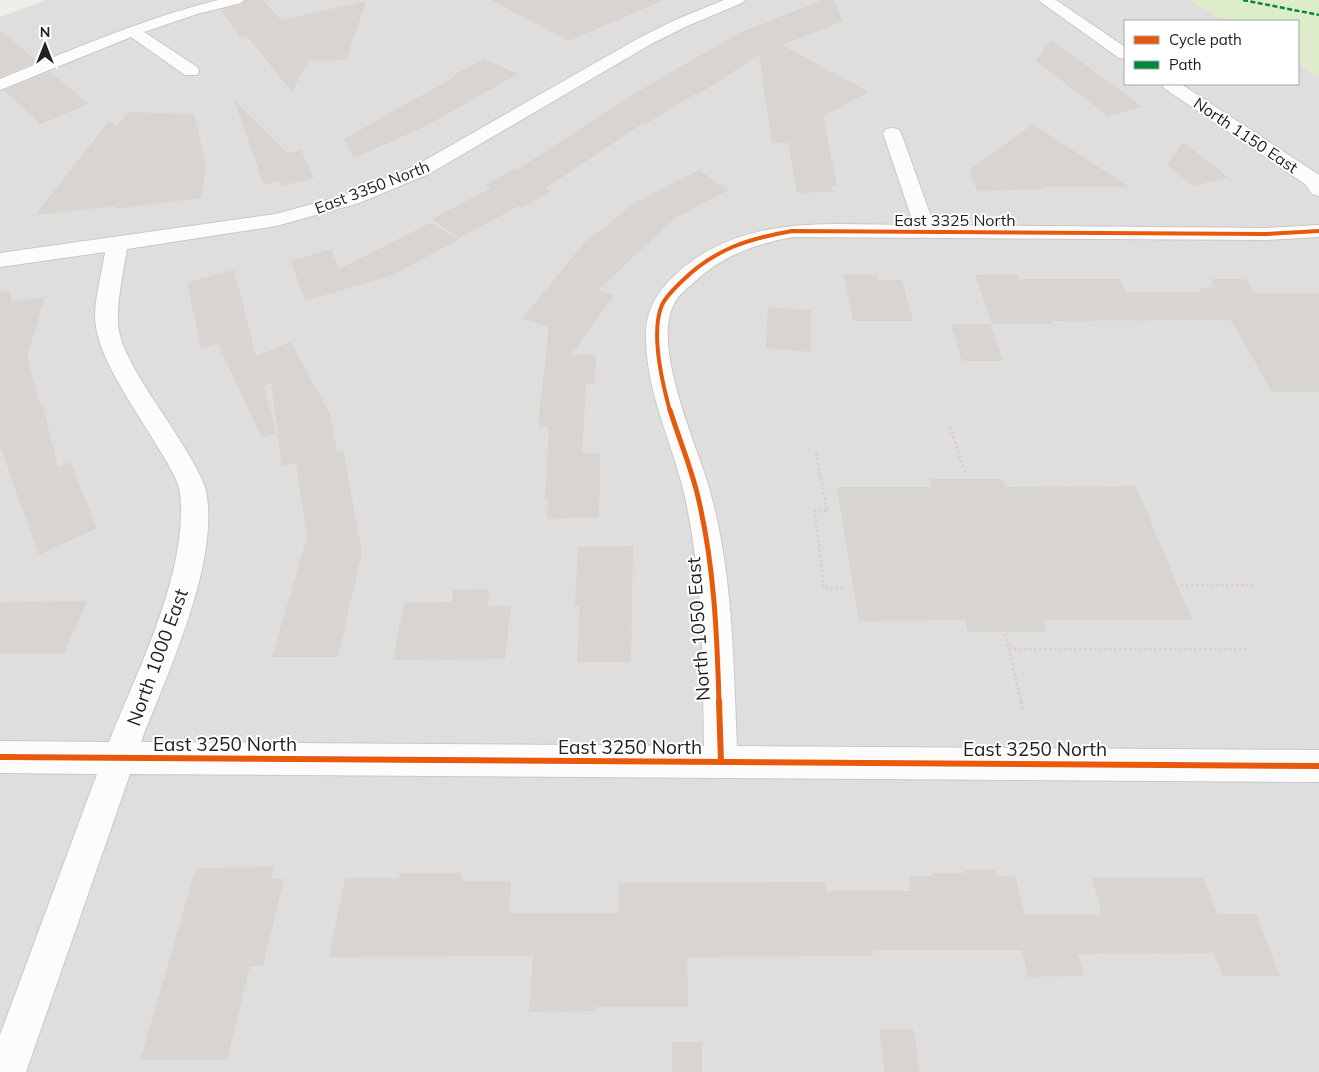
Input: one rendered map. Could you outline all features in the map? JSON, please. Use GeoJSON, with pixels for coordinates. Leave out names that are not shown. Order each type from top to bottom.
{"type":"FeatureCollection","features":[{"type":"Feature","properties":{"kind":"street"},"geometry":{"type":"LineString","coordinates":[[0,86],[132,31],[192,11],[236,0]]}},
{"type":"Feature","properties":{"kind":"street","name":"East 3350 North"},"geometry":{"type":"LineString","coordinates":[[0,260],[276,220],[316,210],[352,198],[422,170],[645,41],[716,7],[737,0]]}},
{"type":"Feature","properties":{"kind":"street"},"geometry":{"type":"LineString","coordinates":[[1046,0],[1124,53]]}},
{"type":"Feature","properties":{"kind":"street"},"geometry":{"type":"LineString","coordinates":[[132,31],[191,72]]}},
{"type":"Feature","properties":{"kind":"street","name":"North 1150 East"},"geometry":{"type":"LineString","coordinates":[[1171,85],[1313,180],[1319,190]]}},
{"type":"Feature","properties":{"kind":"street"},"geometry":{"type":"LineString","coordinates":[[892,133],[926,232]]}},
{"type":"Feature","properties":{"kind":"street","name":"East 3325 North"},"geometry":{"type":"LineString","coordinates":[[658,350],[658,327],[662,304],[676,286],[696,266],[726,247],[758,237],[792,231],[1266,234],[1319,231]]}},
{"type":"Feature","properties":{"kind":"street","name":"North 1000 East"},"geometry":{"type":"LineString","coordinates":[[6,1072],[119,758],[179,604],[190,561],[194,524],[192,490],[175,454],[116,356],[107,326],[108,304],[117,243]]}},
{"type":"Feature","properties":{"kind":"street","name":"North 1050 East"},"geometry":{"type":"LineString","coordinates":[[658,350],[670,412],[698,495],[713,580],[721,762]]}},
{"type":"Feature","properties":{"kind":"street","name":"East 3250 North"},"geometry":{"type":"LineString","coordinates":[[0,757],[1319,766]]}},
{"type":"Feature","properties":{"kind":"path"},"geometry":{"type":"LineString","coordinates":[[950,427],[965,473]]}},
{"type":"Feature","properties":{"kind":"path"},"geometry":{"type":"LineString","coordinates":[[816,453],[827,511],[815,511],[824,588],[845,588]]}},
{"type":"Feature","properties":{"kind":"path"},"geometry":{"type":"LineString","coordinates":[[1181,585],[1255,585]]}},
{"type":"Feature","properties":{"kind":"path"},"geometry":{"type":"LineString","coordinates":[[1004,629],[1023,712]]}},
{"type":"Feature","properties":{"kind":"path"},"geometry":{"type":"LineString","coordinates":[[1009,649],[1248,649]]}},
{"type":"Feature","properties":{"kind":"shaded area"},"geometry":{"type":"Polygon","coordinates":[[[46,0],[1189,0],[1223,20],[1124,20],[1124,85],[1299,85],[1299,65],[1319,76],[1319,1072],[0,1072],[0,17],[46,0]]]}},
{"type":"Feature","properties":{"kind":"shaded area"},"geometry":{"type":"Polygon","coordinates":[[[688,367],[1319,370],[1319,727],[772,725],[753,708],[740,568],[728,507],[694,395],[688,367]]]}},
{"type":"Feature","properties":{"kind":"shaded area"},"geometry":{"type":"Polygon","coordinates":[[[1236,375],[1250,400],[1319,399],[1319,673],[1270,673],[1170,446],[789,443],[781,376],[1236,375]]]}},
{"type":"Feature","properties":{"kind":"green space"},"geometry":{"type":"Polygon","coordinates":[[[1189,0],[1319,0],[1319,76],[1299,65],[1299,20],[1223,20],[1189,0]]]}},
{"type":"Feature","properties":{"kind":"building"},"geometry":{"type":"Polygon","coordinates":[[[246,0],[263,0],[281,20],[366,1],[346,60],[308,61],[292,92],[247,36],[241,37],[220,10],[241,5],[246,0]]]}},
{"type":"Feature","properties":{"kind":"building"},"geometry":{"type":"Polygon","coordinates":[[[491,0],[664,0],[569,41],[491,0]]]}},
{"type":"Feature","properties":{"kind":"building"},"geometry":{"type":"Polygon","coordinates":[[[823,0],[834,0],[843,21],[782,45],[869,92],[823,116],[837,186],[832,186],[833,192],[797,193],[788,143],[772,143],[759,55],[697,95],[695,94],[644,125],[642,124],[546,188],[551,191],[522,208],[519,206],[459,238],[432,219],[491,188],[486,185],[514,169],[517,170],[627,98],[704,53],[744,31],[823,0]]]}},
{"type":"Feature","properties":{"kind":"building"},"geometry":{"type":"Polygon","coordinates":[[[0,30],[38,62],[0,77],[0,30]]]}},
{"type":"Feature","properties":{"kind":"building"},"geometry":{"type":"Polygon","coordinates":[[[1051,40],[1143,107],[1108,116],[1036,61],[1051,40]]]}},
{"type":"Feature","properties":{"kind":"building"},"geometry":{"type":"Polygon","coordinates":[[[484,59],[518,74],[424,127],[354,158],[344,139],[484,59]]]}},
{"type":"Feature","properties":{"kind":"building"},"geometry":{"type":"Polygon","coordinates":[[[50,72],[89,104],[40,124],[4,90],[50,72]]]}},
{"type":"Feature","properties":{"kind":"building"},"geometry":{"type":"Polygon","coordinates":[[[234,100],[287,153],[301,150],[314,178],[282,186],[279,181],[264,185],[234,100]]]}},
{"type":"Feature","properties":{"kind":"building"},"geometry":{"type":"Polygon","coordinates":[[[128,112],[194,114],[206,163],[201,198],[115,209],[115,206],[35,215],[109,121],[117,127],[128,112]]]}},
{"type":"Feature","properties":{"kind":"building"},"geometry":{"type":"Polygon","coordinates":[[[1033,124],[1129,187],[1041,187],[1042,189],[977,191],[969,170],[1033,124]]]}},
{"type":"Feature","properties":{"kind":"building"},"geometry":{"type":"Polygon","coordinates":[[[1183,142],[1228,177],[1193,186],[1167,165],[1183,142]]]}},
{"type":"Feature","properties":{"kind":"building"},"geometry":{"type":"Polygon","coordinates":[[[699,170],[728,190],[675,218],[598,290],[614,295],[571,355],[596,355],[595,384],[586,384],[582,453],[600,453],[599,517],[547,519],[548,499],[545,499],[549,426],[538,427],[549,327],[522,319],[583,244],[596,232],[598,233],[632,204],[699,170]]]}},
{"type":"Feature","properties":{"kind":"building"},"geometry":{"type":"Polygon","coordinates":[[[430,223],[459,239],[393,275],[305,301],[291,261],[331,249],[339,269],[430,223]]]}},
{"type":"Feature","properties":{"kind":"building"},"geometry":{"type":"Polygon","coordinates":[[[234,270],[256,356],[291,342],[330,414],[337,452],[343,450],[362,552],[338,657],[272,657],[307,537],[296,463],[282,467],[271,383],[264,386],[276,433],[262,438],[218,344],[201,349],[187,282],[234,270]]]}},
{"type":"Feature","properties":{"kind":"building"},"geometry":{"type":"Polygon","coordinates":[[[844,275],[877,275],[878,280],[902,280],[913,321],[853,321],[844,275]]]}},
{"type":"Feature","properties":{"kind":"building"},"geometry":{"type":"Polygon","coordinates":[[[975,275],[1018,275],[1019,279],[1120,279],[1126,292],[1202,292],[1199,288],[1215,287],[1210,279],[1246,279],[1255,293],[1319,293],[1319,392],[1272,392],[1231,320],[1051,321],[1052,324],[992,324],[975,275]]]}},
{"type":"Feature","properties":{"kind":"building"},"geometry":{"type":"Polygon","coordinates":[[[10,291],[12,302],[45,297],[27,356],[41,407],[43,406],[58,467],[70,462],[97,528],[39,555],[0,446],[0,292],[10,291]]]}},
{"type":"Feature","properties":{"kind":"building"},"geometry":{"type":"Polygon","coordinates":[[[768,307],[811,310],[811,352],[766,348],[768,307]]]}},
{"type":"Feature","properties":{"kind":"building"},"geometry":{"type":"Polygon","coordinates":[[[951,324],[991,324],[1003,361],[962,361],[951,324]]]}},
{"type":"Feature","properties":{"kind":"building"},"geometry":{"type":"Polygon","coordinates":[[[929,479],[1003,479],[1005,487],[1136,486],[1192,620],[1044,620],[1047,632],[968,632],[965,620],[859,621],[837,487],[931,487],[929,479]]]}},
{"type":"Feature","properties":{"kind":"building"},"geometry":{"type":"Polygon","coordinates":[[[633,546],[631,662],[577,662],[580,606],[575,606],[578,547],[633,546]]]}},
{"type":"Feature","properties":{"kind":"building"},"geometry":{"type":"Polygon","coordinates":[[[489,589],[488,606],[511,606],[505,659],[393,660],[404,603],[452,602],[453,590],[489,589]]]}},
{"type":"Feature","properties":{"kind":"building"},"geometry":{"type":"Polygon","coordinates":[[[87,601],[64,653],[0,653],[0,602],[87,601]]]}},
{"type":"Feature","properties":{"kind":"building"},"geometry":{"type":"Polygon","coordinates":[[[274,867],[271,879],[284,879],[263,966],[250,966],[227,1060],[140,1060],[196,868],[274,867]]]}},
{"type":"Feature","properties":{"kind":"building"},"geometry":{"type":"Polygon","coordinates":[[[965,870],[995,870],[996,876],[1015,876],[1025,915],[1102,915],[1092,878],[1203,878],[1217,914],[1256,914],[1280,976],[1222,976],[1214,953],[1078,954],[1084,976],[1028,977],[1022,950],[873,950],[873,956],[687,957],[688,1007],[596,1007],[596,1011],[529,1012],[533,956],[329,957],[345,878],[399,878],[399,873],[462,873],[461,881],[511,881],[509,913],[619,913],[619,883],[825,882],[826,891],[911,891],[909,876],[933,876],[932,873],[966,873],[965,870]]]}},
{"type":"Feature","properties":{"kind":"building"},"geometry":{"type":"Polygon","coordinates":[[[879,1029],[913,1029],[920,1072],[885,1072],[879,1029]]]}},
{"type":"Feature","properties":{"kind":"building"},"geometry":{"type":"Polygon","coordinates":[[[672,1042],[702,1042],[702,1072],[672,1072],[672,1042]]]}},
{"type":"Feature","properties":{"kind":"marked path"},"geometry":{"type":"LineString","coordinates":[[1243,0],[1319,15]]}},
{"type":"Feature","properties":{"kind":"cycle path"},"geometry":{"type":"LineString","coordinates":[[721,762],[718,662],[710,561],[695,483],[666,395],[659,362],[657,338],[662,305],[673,290],[694,270],[706,260],[732,246],[760,237],[792,231],[1266,234],[1319,231]]}},
{"type":"Feature","properties":{"kind":"cycle path"},"geometry":{"type":"LineString","coordinates":[[0,757],[1319,766]]}}]}
